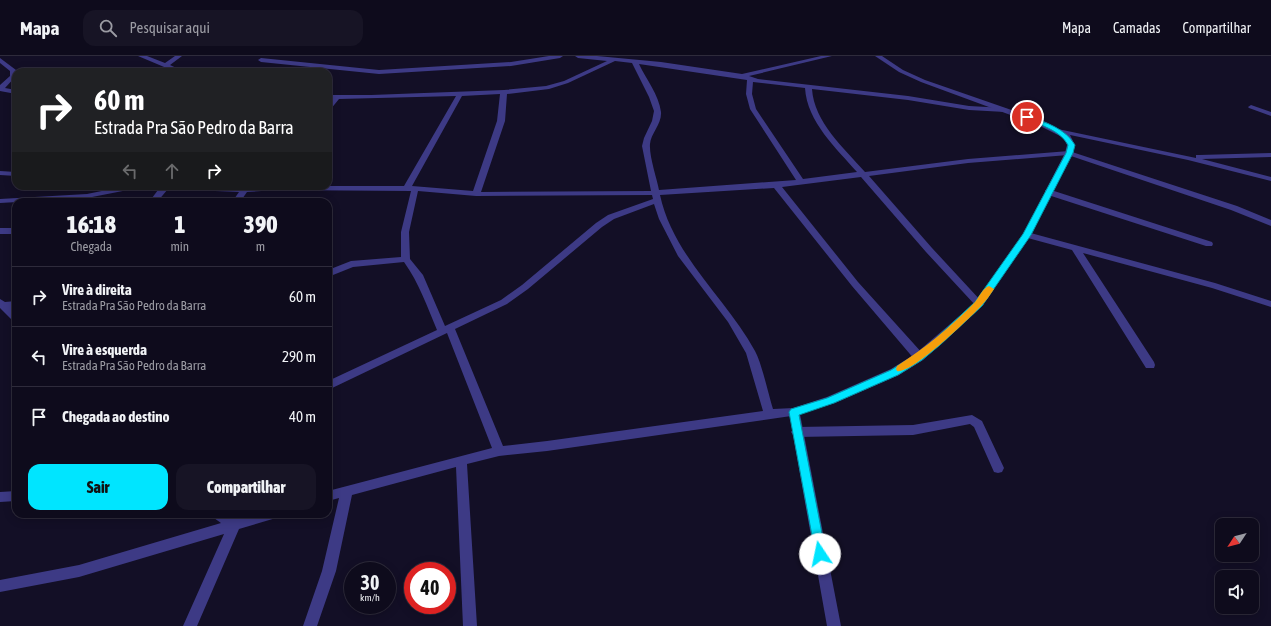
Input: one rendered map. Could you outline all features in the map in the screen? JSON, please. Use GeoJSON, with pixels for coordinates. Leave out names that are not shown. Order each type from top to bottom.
{"type":"FeatureCollection","features":[{"type":"Feature","properties":{"kind":"street"},"geometry":{"type":"LineString","coordinates":[[141,56],[170,68]]}},
{"type":"Feature","properties":{"kind":"street"},"geometry":{"type":"LineString","coordinates":[[164,66],[179,56]]}},
{"type":"Feature","properties":{"kind":"street"},"geometry":{"type":"LineString","coordinates":[[260,60],[379,72],[450,69],[511,64],[560,56]]}},
{"type":"Feature","properties":{"kind":"street"},"geometry":{"type":"LineString","coordinates":[[578,56],[635,62],[742,76],[750,79],[908,98],[969,108],[1005,110]]}},
{"type":"Feature","properties":{"kind":"street"},"geometry":{"type":"LineString","coordinates":[[742,76],[829,56]]}},
{"type":"Feature","properties":{"kind":"street"},"geometry":{"type":"LineString","coordinates":[[332,495],[499,451],[547,446],[769,414],[794,412],[864,387],[895,372],[919,357],[978,304],[1027,235],[1069,153],[1071,145],[1067,137],[1056,130],[1027,117],[918,79],[901,71],[878,56]]}},
{"type":"Feature","properties":{"kind":"street"},"geometry":{"type":"LineString","coordinates":[[0,60],[12,69]]}},
{"type":"Feature","properties":{"kind":"street"},"geometry":{"type":"LineString","coordinates":[[332,98],[460,94],[547,88],[557,86],[613,60]]}},
{"type":"Feature","properties":{"kind":"street"},"geometry":{"type":"LineString","coordinates":[[635,62],[657,110],[656,120],[646,140],[646,146],[656,196],[663,219],[682,256],[731,320],[751,353],[769,414]]}},
{"type":"Feature","properties":{"kind":"street"},"geometry":{"type":"LineString","coordinates":[[0,67],[7,65]]}},
{"type":"Feature","properties":{"kind":"street"},"geometry":{"type":"LineString","coordinates":[[0,89],[12,77]]}},
{"type":"Feature","properties":{"kind":"street"},"geometry":{"type":"LineString","coordinates":[[750,79],[749,94],[752,108],[801,182]]}},
{"type":"Feature","properties":{"kind":"street"},"geometry":{"type":"LineString","coordinates":[[808,86],[809,100],[821,123],[863,174],[978,304]]}},
{"type":"Feature","properties":{"kind":"street"},"geometry":{"type":"LineString","coordinates":[[0,89],[12,91]]}},
{"type":"Feature","properties":{"kind":"street"},"geometry":{"type":"LineString","coordinates":[[476,194],[501,121],[504,92]]}},
{"type":"Feature","properties":{"kind":"street"},"geometry":{"type":"LineString","coordinates":[[460,94],[411,188],[405,232],[406,259],[418,275],[446,330],[499,451]]}},
{"type":"Feature","properties":{"kind":"street"},"geometry":{"type":"LineString","coordinates":[[332,104],[336,98]]}},
{"type":"Feature","properties":{"kind":"street"},"geometry":{"type":"LineString","coordinates":[[1251,107],[1271,114]]}},
{"type":"Feature","properties":{"kind":"street"},"geometry":{"type":"LineString","coordinates":[[1056,130],[1188,158],[1271,179]]}},
{"type":"Feature","properties":{"kind":"street"},"geometry":{"type":"LineString","coordinates":[[332,187],[411,188],[476,194],[656,196],[776,185],[968,161],[1069,153],[1234,208],[1271,223]]}},
{"type":"Feature","properties":{"kind":"street"},"geometry":{"type":"LineString","coordinates":[[1188,158],[1271,155]]}},
{"type":"Feature","properties":{"kind":"street"},"geometry":{"type":"LineString","coordinates":[[0,173],[12,174]]}},
{"type":"Feature","properties":{"kind":"street"},"geometry":{"type":"LineString","coordinates":[[776,185],[855,284],[919,357]]}},
{"type":"Feature","properties":{"kind":"street"},"geometry":{"type":"LineString","coordinates":[[71,198],[118,190]]}},
{"type":"Feature","properties":{"kind":"street"},"geometry":{"type":"LineString","coordinates":[[156,198],[163,190]]}},
{"type":"Feature","properties":{"kind":"street"},"geometry":{"type":"LineString","coordinates":[[239,198],[245,190]]}},
{"type":"Feature","properties":{"kind":"street"},"geometry":{"type":"LineString","coordinates":[[1048,192],[1209,244]]}},
{"type":"Feature","properties":{"kind":"street"},"geometry":{"type":"LineString","coordinates":[[332,384],[504,302],[565,254],[594,228],[611,216],[656,196]]}},
{"type":"Feature","properties":{"kind":"street"},"geometry":{"type":"LineString","coordinates":[[0,201],[12,201]]}},
{"type":"Feature","properties":{"kind":"street"},"geometry":{"type":"LineString","coordinates":[[0,231],[12,231]]}},
{"type":"Feature","properties":{"kind":"street"},"geometry":{"type":"LineString","coordinates":[[1027,235],[1215,286],[1271,304]]}},
{"type":"Feature","properties":{"kind":"street"},"geometry":{"type":"LineString","coordinates":[[1076,249],[1098,287],[1150,365]]}},
{"type":"Feature","properties":{"kind":"street"},"geometry":{"type":"LineString","coordinates":[[332,272],[351,264],[406,259]]}},
{"type":"Feature","properties":{"kind":"street"},"geometry":{"type":"LineString","coordinates":[[1,304],[12,304]]}},
{"type":"Feature","properties":{"kind":"street"},"geometry":{"type":"LineString","coordinates":[[1,304],[12,315]]}},
{"type":"Feature","properties":{"kind":"street"},"geometry":{"type":"LineString","coordinates":[[794,412],[834,626]]}},
{"type":"Feature","properties":{"kind":"street"},"geometry":{"type":"LineString","coordinates":[[797,432],[917,430],[972,419],[978,424],[998,468]]}},
{"type":"Feature","properties":{"kind":"street"},"geometry":{"type":"LineString","coordinates":[[461,461],[470,626]]}},
{"type":"Feature","properties":{"kind":"street"},"geometry":{"type":"LineString","coordinates":[[310,626],[329,570],[347,490]]}},
{"type":"Feature","properties":{"kind":"street"},"geometry":{"type":"LineString","coordinates":[[0,497],[12,496]]}},
{"type":"Feature","properties":{"kind":"street"},"geometry":{"type":"LineString","coordinates":[[223,518],[234,526]]}},
{"type":"Feature","properties":{"kind":"street"},"geometry":{"type":"LineString","coordinates":[[2,589],[79,571],[259,518]]}},
{"type":"Feature","properties":{"kind":"street"},"geometry":{"type":"LineString","coordinates":[[190,626],[234,526]]}},
{"type":"Feature","properties":{"kind":"slow traffic"},"geometry":{"type":"LineString","coordinates":[[900,369],[919,357],[937,342],[978,304],[989,289]]}},
{"type":"Feature","properties":{"kind":"route"},"geometry":{"type":"LineString","coordinates":[[820,554],[794,412],[864,387],[895,372],[919,357],[978,304],[1027,235],[1069,153],[1071,145],[1067,137],[1056,130],[1027,117]]}}]}
